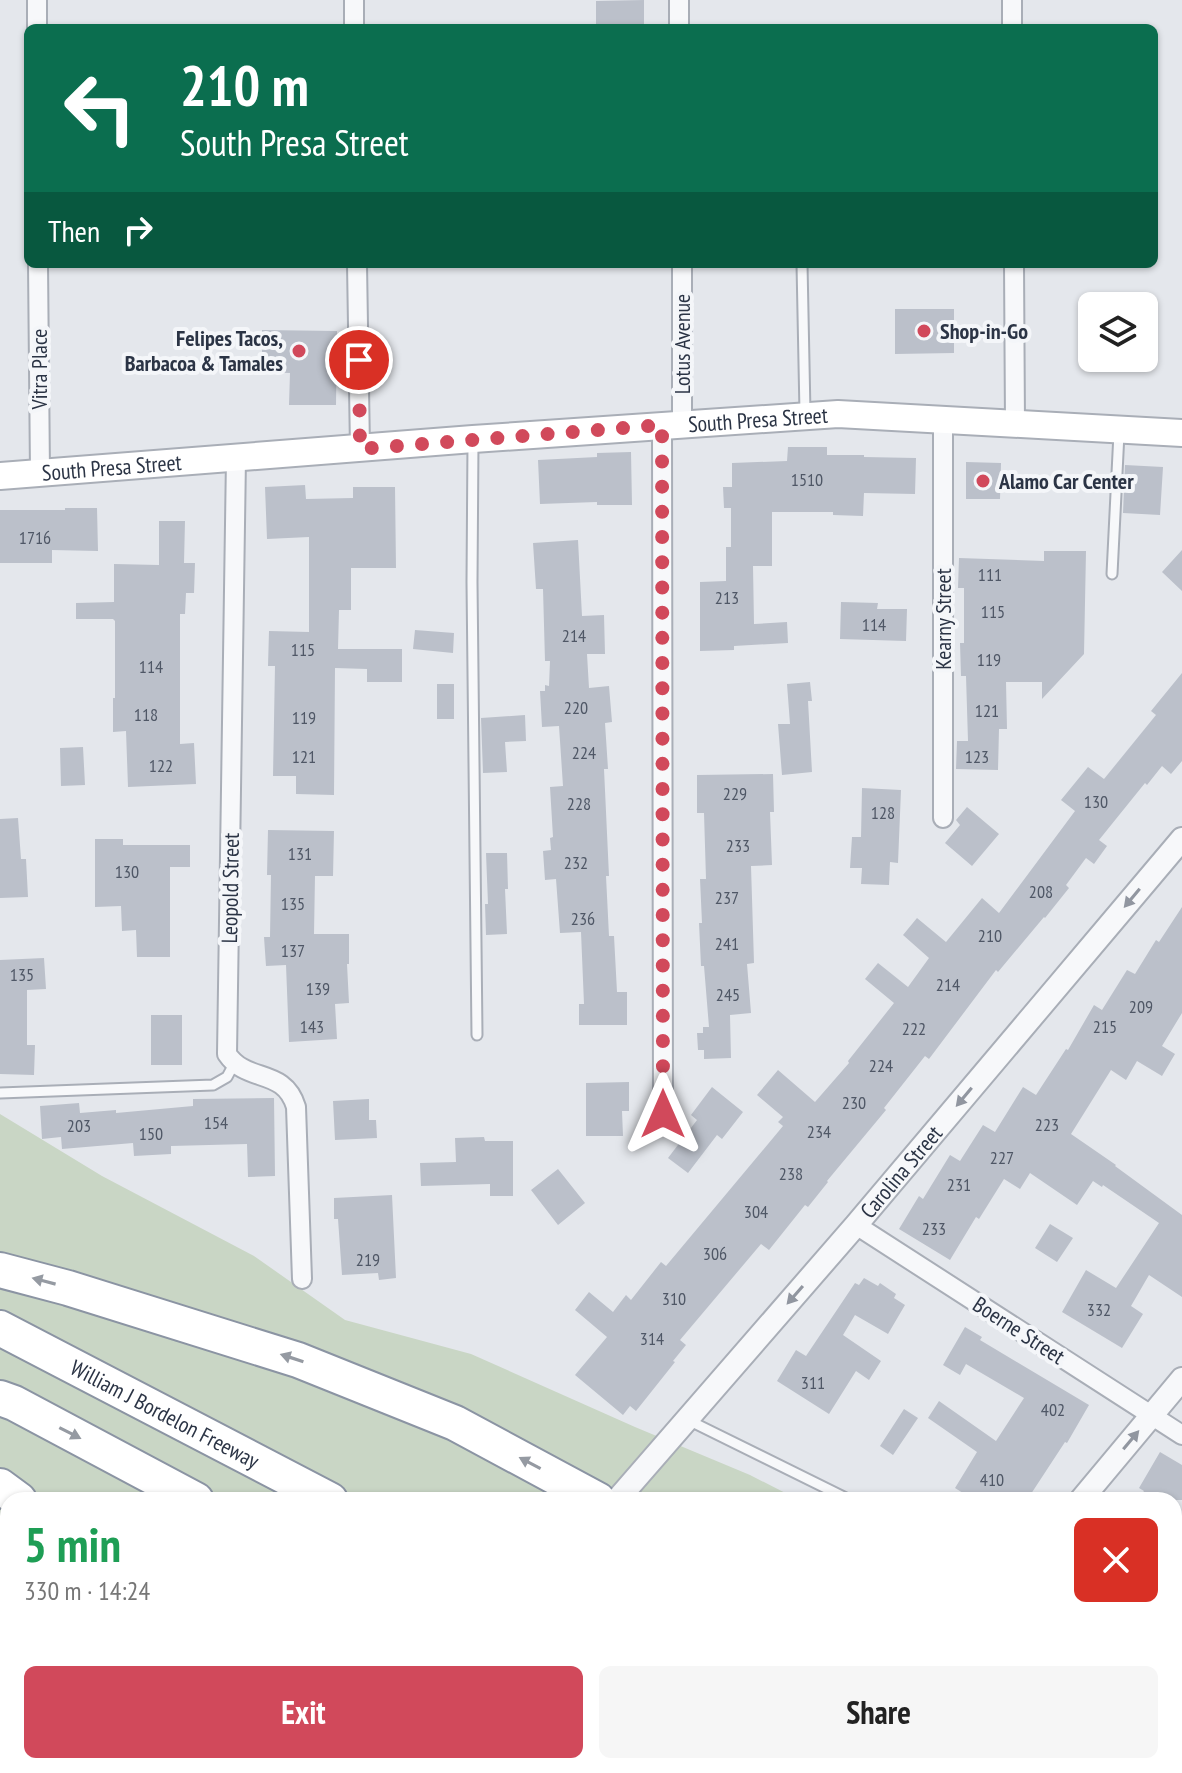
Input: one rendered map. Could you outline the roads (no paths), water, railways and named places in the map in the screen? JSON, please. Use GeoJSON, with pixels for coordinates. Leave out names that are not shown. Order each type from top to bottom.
{"type":"FeatureCollection","features":[{"type":"Feature","properties":{"kind":"highway"},"geometry":{"type":"LineString","coordinates":[[0,1270],[68,1288],[298,1360],[455,1423],[583,1492]]}},
{"type":"Feature","properties":{"kind":"highway","name":"William J Bordelon Freeway"},"geometry":{"type":"LineString","coordinates":[[0,1328],[315,1492]]}},
{"type":"Feature","properties":{"kind":"highway"},"geometry":{"type":"LineString","coordinates":[[0,1398],[181,1492]]}},
{"type":"Feature","properties":{"kind":"main road","name":"South Presa Street"},"geometry":{"type":"LineString","coordinates":[[0,476],[838,414],[1182,433]]}},
{"type":"Feature","properties":{"kind":"street"},"geometry":{"type":"LineString","coordinates":[[37,0],[37,24]]}},
{"type":"Feature","properties":{"kind":"street"},"geometry":{"type":"LineString","coordinates":[[354,0],[354,24]]}},
{"type":"Feature","properties":{"kind":"street"},"geometry":{"type":"LineString","coordinates":[[679,0],[679,24]]}},
{"type":"Feature","properties":{"kind":"street"},"geometry":{"type":"LineString","coordinates":[[1012,0],[1012,24]]}},
{"type":"Feature","properties":{"kind":"street","name":"Vitra Place"},"geometry":{"type":"LineString","coordinates":[[38,268],[40,473]]}},
{"type":"Feature","properties":{"kind":"street"},"geometry":{"type":"LineString","coordinates":[[357,268],[360,449]]}},
{"type":"Feature","properties":{"kind":"street","name":"Lotus Avenue"},"geometry":{"type":"LineString","coordinates":[[663,1114],[672,424],[682,268]]}},
{"type":"Feature","properties":{"kind":"street"},"geometry":{"type":"LineString","coordinates":[[1014,268],[1015,424]]}},
{"type":"Feature","properties":{"kind":"street","name":"Kearny Street"},"geometry":{"type":"LineString","coordinates":[[943,420],[943,818]]}},
{"type":"Feature","properties":{"kind":"street","name":"Leopold Street"},"geometry":{"type":"LineString","coordinates":[[234,1064],[227,1054],[236,458]]}},
{"type":"Feature","properties":{"kind":"street","name":"Carolina Street"},"geometry":{"type":"LineString","coordinates":[[624,1492],[1179,847]]}},
{"type":"Feature","properties":{"kind":"street"},"geometry":{"type":"LineString","coordinates":[[234,1064],[280,1083],[293,1096],[296,1107],[302,1279]]}},
{"type":"Feature","properties":{"kind":"street","name":"Boerne Street"},"geometry":{"type":"LineString","coordinates":[[856,1225],[1182,1435]]}},
{"type":"Feature","properties":{"kind":"street"},"geometry":{"type":"LineString","coordinates":[[1088,1492],[1182,1379]]}},
{"type":"Feature","properties":{"kind":"lane"},"geometry":{"type":"LineString","coordinates":[[802,268],[805,417]]}},
{"type":"Feature","properties":{"kind":"lane"},"geometry":{"type":"LineString","coordinates":[[1112,574],[1119,430]]}},
{"type":"Feature","properties":{"kind":"lane"},"geometry":{"type":"LineString","coordinates":[[473,439],[477,1035]]}},
{"type":"Feature","properties":{"kind":"lane"},"geometry":{"type":"LineString","coordinates":[[0,1093],[213,1085],[227,1077],[234,1064]]}},
{"type":"Feature","properties":{"kind":"lane"},"geometry":{"type":"LineString","coordinates":[[687,1419],[834,1492]]}},
{"type":"Feature","properties":{"kind":"place","name":"Shop-in-Go"},"geometry":{"type":"Point","coordinates":[924,331]}},
{"type":"Feature","properties":{"kind":"place","name":"Felipes Tacos, Barbacoa & Tamales"},"geometry":{"type":"Point","coordinates":[299,351]}},
{"type":"Feature","properties":{"kind":"place","name":"Alamo Car Center"},"geometry":{"type":"Point","coordinates":[983,481]}}]}
